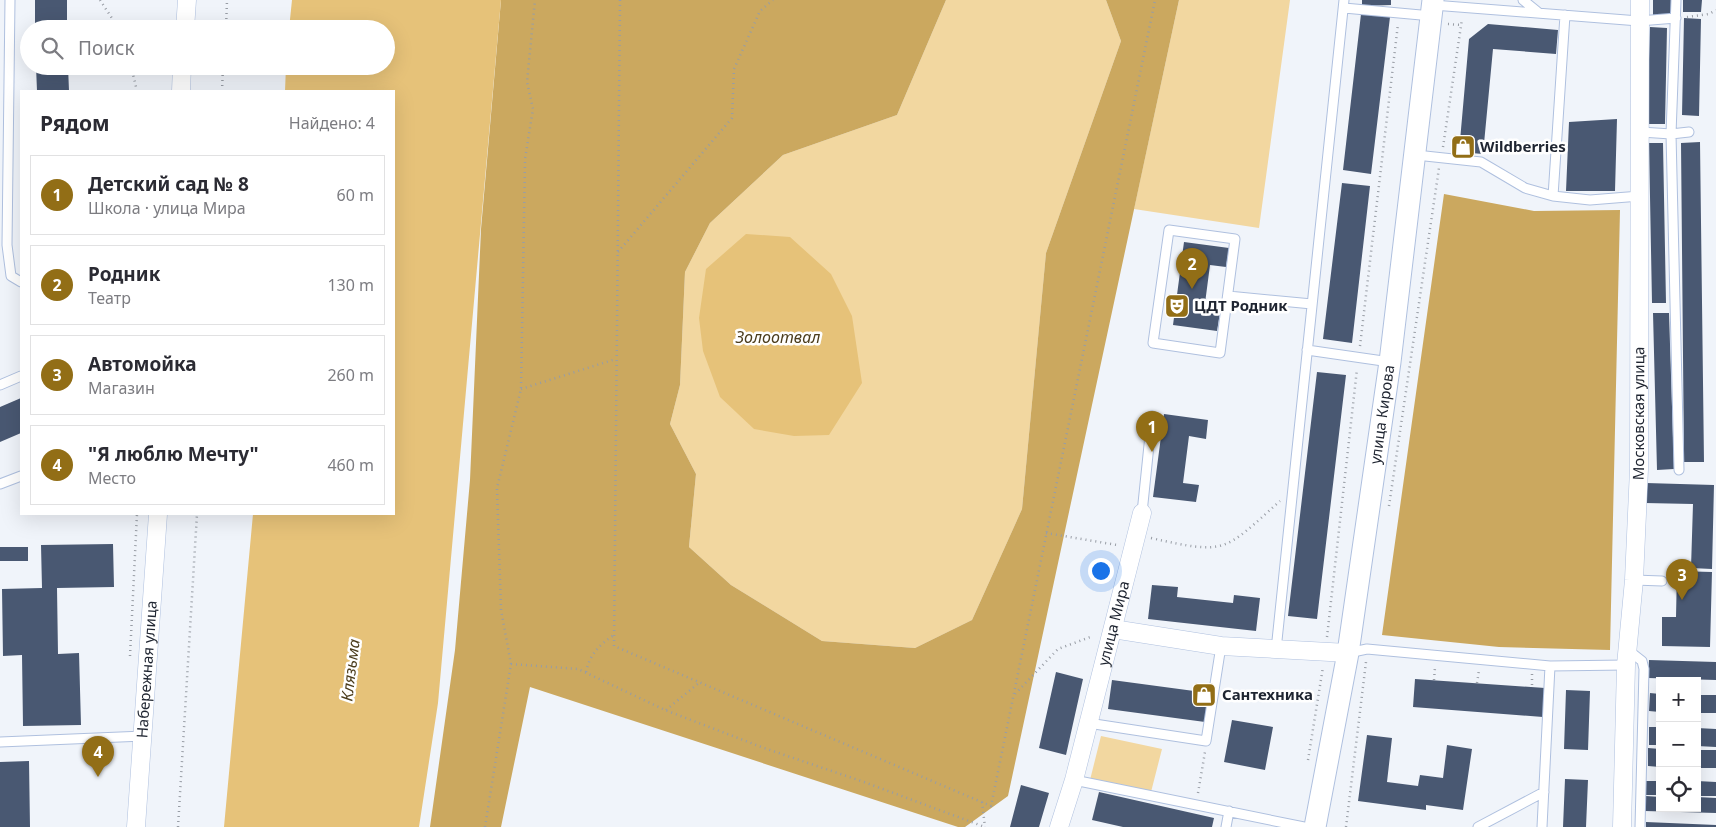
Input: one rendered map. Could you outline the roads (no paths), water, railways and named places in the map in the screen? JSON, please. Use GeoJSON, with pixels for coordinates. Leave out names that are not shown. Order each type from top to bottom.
{"type":"FeatureCollection","features":[{"type":"Feature","properties":{"kind":"street"},"geometry":{"type":"LineString","coordinates":[[185,20],[186,0]]}},
{"type":"Feature","properties":{"kind":"street","name":"Московская улица"},"geometry":{"type":"LineString","coordinates":[[1622,827],[1624,762],[1634,719],[1627,657],[1634,580],[1639,469],[1640,0]]}},
{"type":"Feature","properties":{"kind":"street","name":"улица Кирова"},"geometry":{"type":"LineString","coordinates":[[1315,827],[1358,651],[1432,7]]}},
{"type":"Feature","properties":{"kind":"street"},"geometry":{"type":"LineString","coordinates":[[181,90],[182,75]]}},
{"type":"Feature","properties":{"kind":"street","name":"улица Мира"},"geometry":{"type":"LineString","coordinates":[[1059,827],[1074,780],[1114,629],[1142,513]]}},
{"type":"Feature","properties":{"kind":"street","name":"Набережная улица"},"geometry":{"type":"LineString","coordinates":[[136,827],[144,736],[158,515]]}},
{"type":"Feature","properties":{"kind":"street"},"geometry":{"type":"LineString","coordinates":[[1114,629],[1221,646],[1326,652],[1358,651]]}},
{"type":"Feature","properties":{"kind":"lane"},"geometry":{"type":"LineString","coordinates":[[10,0],[4,245],[11,276],[20,281]]}},
{"type":"Feature","properties":{"kind":"lane"},"geometry":{"type":"LineString","coordinates":[[1523,0],[1539,13]]}},
{"type":"Feature","properties":{"kind":"lane"},"geometry":{"type":"LineString","coordinates":[[1676,0],[1671,134],[1679,470]]}},
{"type":"Feature","properties":{"kind":"lane"},"geometry":{"type":"LineString","coordinates":[[1276,650],[1344,4],[1400,12],[1432,7],[1639,21],[1676,18]]}},
{"type":"Feature","properties":{"kind":"lane"},"geometry":{"type":"LineString","coordinates":[[1553,196],[1565,15]]}},
{"type":"Feature","properties":{"kind":"lane"},"geometry":{"type":"LineString","coordinates":[[1641,132],[1671,134],[1689,132]]}},
{"type":"Feature","properties":{"kind":"lane"},"geometry":{"type":"LineString","coordinates":[[1416,156],[1481,162],[1525,188],[1553,196],[1590,200],[1640,196]]}},
{"type":"Feature","properties":{"kind":"lane"},"geometry":{"type":"LineString","coordinates":[[1169,230],[1236,239],[1228,296],[1220,352],[1153,343],[1169,230]]}},
{"type":"Feature","properties":{"kind":"lane"},"geometry":{"type":"LineString","coordinates":[[1228,296],[1312,304]]}},
{"type":"Feature","properties":{"kind":"lane"},"geometry":{"type":"LineString","coordinates":[[1307,350],[1359,356],[1390,362]]}},
{"type":"Feature","properties":{"kind":"lane"},"geometry":{"type":"LineString","coordinates":[[0,384],[20,376]]}},
{"type":"Feature","properties":{"kind":"lane","name":"улица Мира"},"geometry":{"type":"LineString","coordinates":[[1142,513],[1152,416]]}},
{"type":"Feature","properties":{"kind":"lane"},"geometry":{"type":"LineString","coordinates":[[0,484],[20,476]]}},
{"type":"Feature","properties":{"kind":"lane"},"geometry":{"type":"LineString","coordinates":[[1634,580],[1662,581]]}},
{"type":"Feature","properties":{"kind":"lane"},"geometry":{"type":"LineString","coordinates":[[1088,723],[1206,741],[1221,646]]}},
{"type":"Feature","properties":{"kind":"lane"},"geometry":{"type":"LineString","coordinates":[[1358,651],[1550,666],[1627,657]]}},
{"type":"Feature","properties":{"kind":"lane"},"geometry":{"type":"LineString","coordinates":[[1542,827],[1550,666]]}},
{"type":"Feature","properties":{"kind":"lane"},"geometry":{"type":"LineString","coordinates":[[1634,719],[1641,768],[1640,827]]}},
{"type":"Feature","properties":{"kind":"lane"},"geometry":{"type":"LineString","coordinates":[[0,742],[144,736]]}},
{"type":"Feature","properties":{"kind":"lane"},"geometry":{"type":"LineString","coordinates":[[1624,762],[1641,768]]}},
{"type":"Feature","properties":{"kind":"lane"},"geometry":{"type":"LineString","coordinates":[[1074,780],[1304,827]]}},
{"type":"Feature","properties":{"kind":"lane"},"geometry":{"type":"LineString","coordinates":[[1478,827],[1544,792]]}},
{"type":"Feature","properties":{"kind":"lane"},"geometry":{"type":"LineString","coordinates":[[1623,796],[1640,809]]}},
{"type":"Feature","properties":{"kind":"lane"},"geometry":{"type":"LineString","coordinates":[[1226,827],[1230,811]]}},
{"type":"Feature","properties":{"kind":"water","name":"Клязьма"},"geometry":{"type":"Polygon","coordinates":[[[292,0],[501,0],[438,703],[419,827],[224,827],[253,515],[395,515],[395,90],[285,90],[286,75],[395,75],[395,20],[290,20],[292,0]]]}},
{"type":"Feature","properties":{"kind":"water","name":"Золоотвал"},"geometry":{"type":"Polygon","coordinates":[[[746,234],[790,237],[831,274],[852,316],[862,383],[829,435],[794,436],[754,429],[720,397],[703,351],[699,318],[706,269],[746,234]]]}},
{"type":"Feature","properties":{"kind":"place","name":"Wildberries"},"geometry":{"type":"Point","coordinates":[1463,147]}},
{"type":"Feature","properties":{"kind":"place","name":"Родник"},"geometry":{"type":"Point","coordinates":[1192,289]}},
{"type":"Feature","properties":{"kind":"place","name":"ЦДТ Родник"},"geometry":{"type":"Point","coordinates":[1177,306]}},
{"type":"Feature","properties":{"kind":"place","name":"Детский сад № 8"},"geometry":{"type":"Point","coordinates":[1152,452]}},
{"type":"Feature","properties":{"kind":"place","name":"Автомойка"},"geometry":{"type":"Point","coordinates":[1682,600]}},
{"type":"Feature","properties":{"kind":"place","name":"Сантехника"},"geometry":{"type":"Point","coordinates":[1204,695]}},
{"type":"Feature","properties":{"kind":"place","name":"\"Я люблю Мечту\""},"geometry":{"type":"Point","coordinates":[98,777]}}]}
